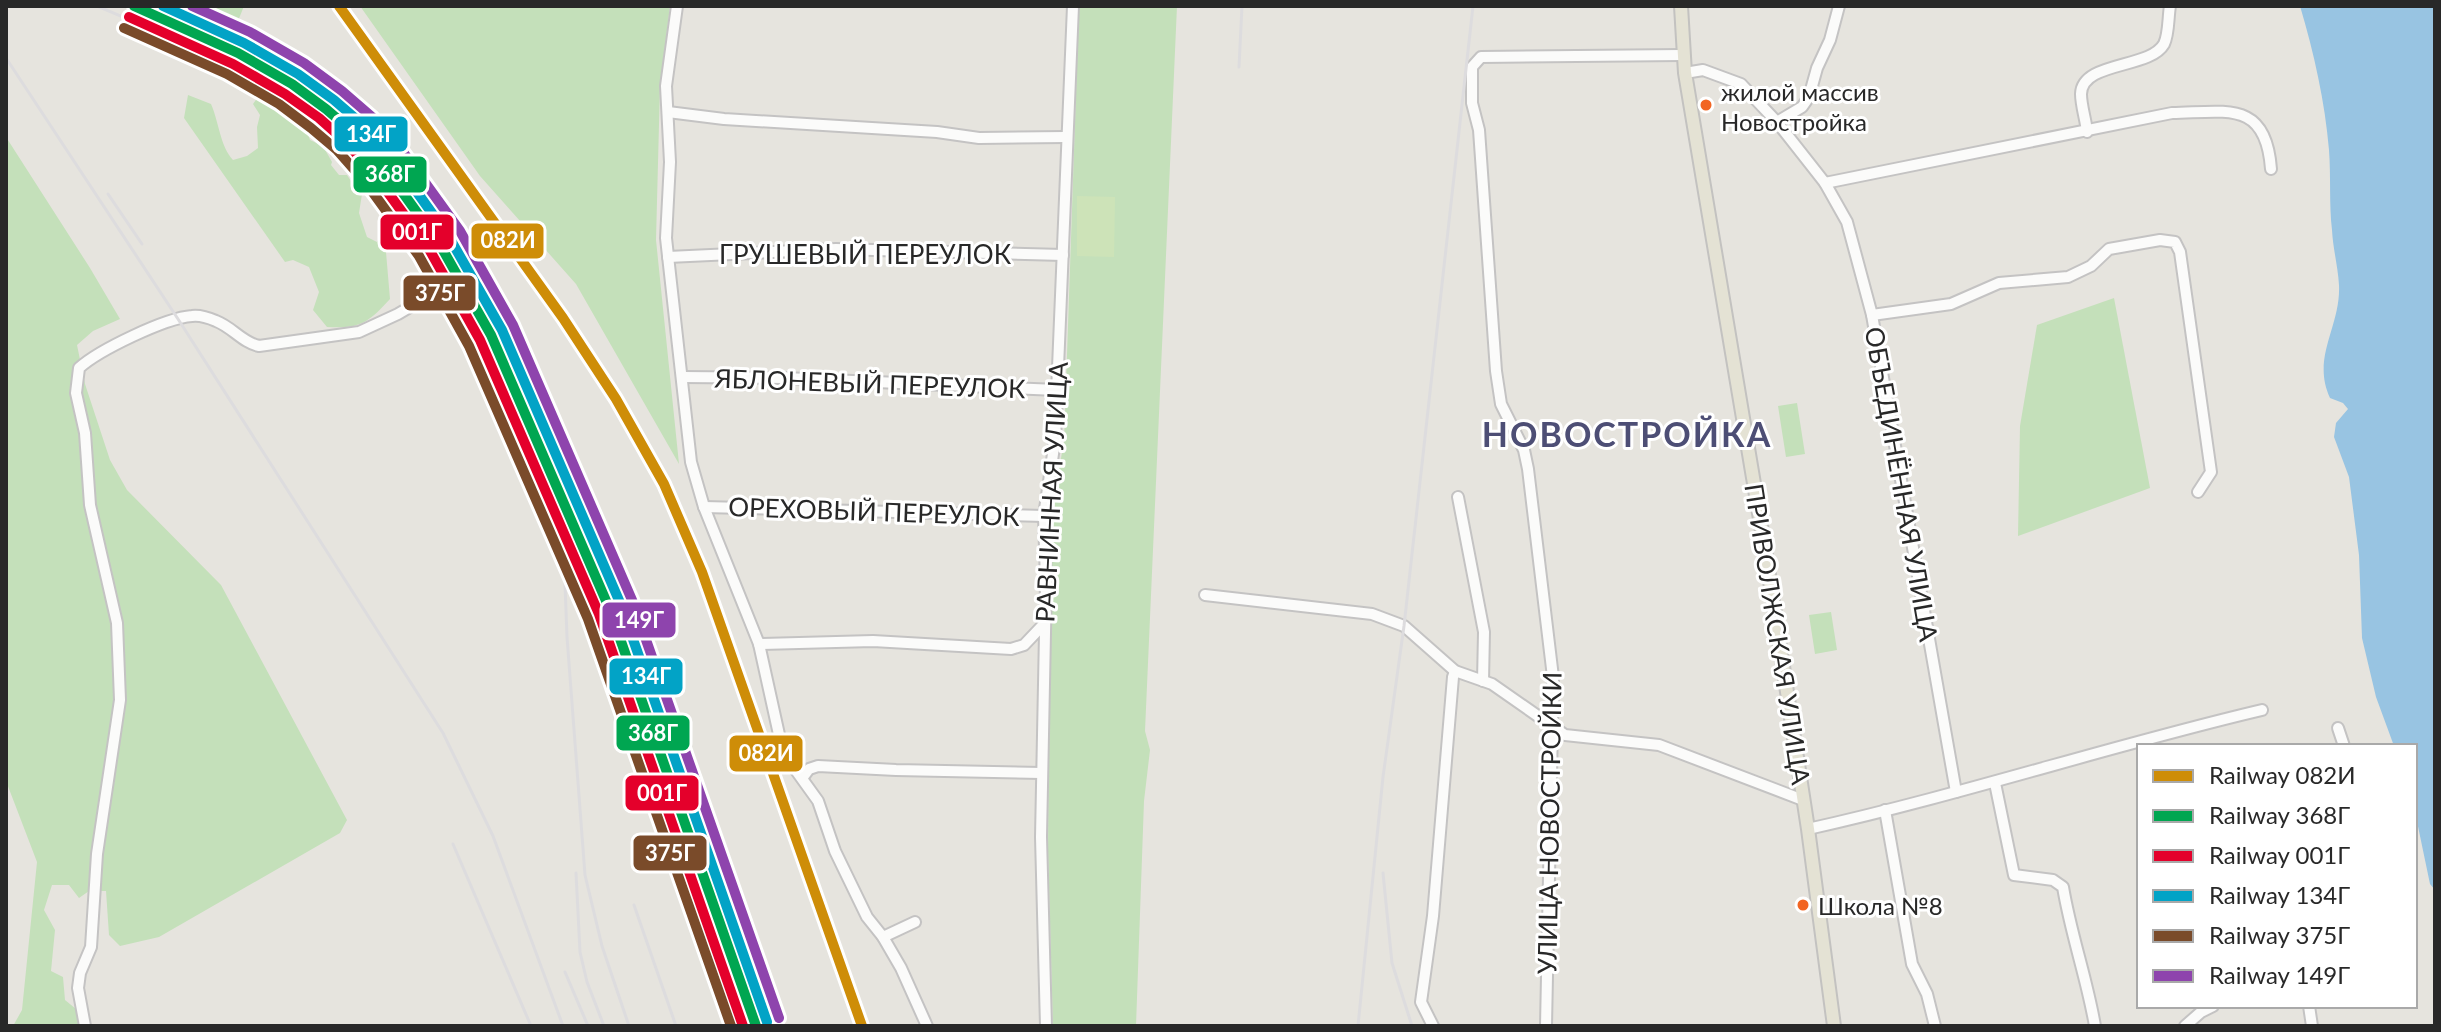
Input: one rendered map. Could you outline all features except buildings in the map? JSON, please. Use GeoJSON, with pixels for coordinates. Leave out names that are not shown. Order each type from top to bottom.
{"type":"FeatureCollection","features":[{"type":"Feature","properties":{"kind":"main road","name":"ПРИВОЛЖСКАЯ УЛИЦА"},"geometry":{"type":"LineString","coordinates":[[1681,6],[1682,55],[1759,510],[1808,829],[1834,1026]]}},
{"type":"Feature","properties":{"kind":"street"},"geometry":{"type":"LineString","coordinates":[[677,6],[666,86],[670,162],[666,238],[691,462],[704,507],[759,644],[787,758],[818,801],[835,851],[867,917],[901,968],[927,1026]]}},
{"type":"Feature","properties":{"kind":"street","name":"РАВНИННАЯ УЛИЦА"},"geometry":{"type":"LineString","coordinates":[[1046,1026],[1041,773],[1046,582],[1044,516],[1055,440],[1073,6]]}},
{"type":"Feature","properties":{"kind":"street"},"geometry":{"type":"LineString","coordinates":[[1777,122],[1802,107],[1809,97],[1839,6]]}},
{"type":"Feature","properties":{"kind":"street"},"geometry":{"type":"LineString","coordinates":[[2087,132],[2081,92],[2085,81],[2097,73],[2154,53],[2165,43],[2170,6]]}},
{"type":"Feature","properties":{"kind":"street","name":"УЛИЦА НОВОСТРОЙКИ"},"geometry":{"type":"LineString","coordinates":[[1546,1026],[1553,677],[1528,469],[1524,450],[1501,404],[1496,371],[1479,130],[1472,103],[1472,67],[1481,57],[1682,55]]}},
{"type":"Feature","properties":{"kind":"street","name":"ОБЪЕДИНЁННАЯ УЛИЦА"},"geometry":{"type":"LineString","coordinates":[[1685,73],[1703,70],[1741,84],[1777,122],[1825,183],[1847,222],[1872,315],[1956,792]]}},
{"type":"Feature","properties":{"kind":"street"},"geometry":{"type":"LineString","coordinates":[[668,112],[724,119],[937,132],[979,138],[1066,137]]}},
{"type":"Feature","properties":{"kind":"street"},"geometry":{"type":"LineString","coordinates":[[1825,183],[2172,113],[2225,112],[2243,115],[2257,123],[2264,133],[2271,169]]}},
{"type":"Feature","properties":{"kind":"street"},"geometry":{"type":"LineString","coordinates":[[1872,315],[1951,304],[1999,283],[2068,277],[2091,266],[2109,249],[2160,240],[2175,242],[2180,252],[2211,472],[2198,492]]}},
{"type":"Feature","properties":{"kind":"street","name":"ГРУШЕВЫЙ ПЕРЕУЛОК"},"geometry":{"type":"LineString","coordinates":[[668,257],[836,249],[1063,255]]}},
{"type":"Feature","properties":{"kind":"street"},"geometry":{"type":"LineString","coordinates":[[85,1026],[78,988],[80,973],[91,947],[95,921],[97,854],[120,700],[117,623],[90,505],[85,433],[76,393],[79,368],[92,357],[133,337],[191,316],[219,322],[251,344],[259,346],[359,332],[425,298]]}},
{"type":"Feature","properties":{"kind":"street","name":"ЯБЛОНЕВЫЙ ПЕРЕУЛОК"},"geometry":{"type":"LineString","coordinates":[[683,377],[785,378],[1057,390]]}},
{"type":"Feature","properties":{"kind":"street"},"geometry":{"type":"LineString","coordinates":[[1458,497],[1484,632],[1483,681]]}},
{"type":"Feature","properties":{"kind":"street","name":"ОРЕХОВЫЙ ПЕРЕУЛОК"},"geometry":{"type":"LineString","coordinates":[[704,507],[1044,516]]}},
{"type":"Feature","properties":{"kind":"street"},"geometry":{"type":"LineString","coordinates":[[1205,595],[1372,614],[1404,626],[1455,671],[1492,684],[1565,735],[1659,745],[1803,800]]}},
{"type":"Feature","properties":{"kind":"street"},"geometry":{"type":"LineString","coordinates":[[759,644],[873,641],[1011,649],[1024,645],[1043,625]]}},
{"type":"Feature","properties":{"kind":"street"},"geometry":{"type":"LineString","coordinates":[[1433,1026],[1421,1002],[1433,916],[1455,671]]}},
{"type":"Feature","properties":{"kind":"street"},"geometry":{"type":"LineString","coordinates":[[2164,740],[2262,710]]}},
{"type":"Feature","properties":{"kind":"street"},"geometry":{"type":"LineString","coordinates":[[2338,728],[2343,744]]}},
{"type":"Feature","properties":{"kind":"street"},"geometry":{"type":"LineString","coordinates":[[1808,829],[2137,747]]}},
{"type":"Feature","properties":{"kind":"street"},"geometry":{"type":"LineString","coordinates":[[803,777],[809,769],[818,766],[1041,773]]}},
{"type":"Feature","properties":{"kind":"street"},"geometry":{"type":"LineString","coordinates":[[1995,783],[2014,875],[2053,880],[2063,887],[2070,931],[2089,992],[2095,1026]]}},
{"type":"Feature","properties":{"kind":"street"},"geometry":{"type":"LineString","coordinates":[[1885,810],[1912,964],[1927,994],[1935,1026]]}},
{"type":"Feature","properties":{"kind":"street"},"geometry":{"type":"LineString","coordinates":[[883,937],[915,922]]}},
{"type":"Feature","properties":{"kind":"street"},"geometry":{"type":"LineString","coordinates":[[2188,1025],[2209,1008]]}},
{"type":"Feature","properties":{"kind":"green space"},"geometry":{"type":"Polygon","coordinates":[[[177,6],[244,6],[238,21],[221,29],[177,6]]]}},
{"type":"Feature","properties":{"kind":"green space"},"geometry":{"type":"Polygon","coordinates":[[[360,6],[670,6],[660,86],[656,240],[679,464],[576,284],[480,176],[360,6]]]}},
{"type":"Feature","properties":{"kind":"green space"},"geometry":{"type":"Polygon","coordinates":[[[1079,6],[1177,6],[1145,731],[1150,750],[1144,801],[1136,1026],[1053,1026],[1048,851],[1050,517],[1064,442],[1079,6]]]}},
{"type":"Feature","properties":{"kind":"green space"},"geometry":{"type":"Polygon","coordinates":[[[188,95],[211,104],[222,141],[233,160],[247,156],[258,148],[260,115],[253,104],[258,97],[307,131],[310,140],[323,146],[339,175],[347,175],[354,192],[362,194],[359,213],[367,237],[377,242],[385,230],[391,232],[399,247],[386,252],[390,299],[376,314],[356,325],[327,327],[313,310],[319,292],[309,267],[293,260],[285,262],[184,118],[188,95]]]}},
{"type":"Feature","properties":{"kind":"green space"},"geometry":{"type":"Polygon","coordinates":[[[6,137],[120,319],[93,331],[77,345],[85,384],[110,460],[127,490],[221,585],[347,820],[340,833],[159,937],[120,946],[109,935],[106,891],[89,891],[79,898],[69,885],[52,885],[44,910],[55,930],[51,971],[63,977],[65,1000],[76,1009],[80,1024],[75,1026],[13,1026],[22,1010],[37,862],[6,781],[6,137]]]}},
{"type":"Feature","properties":{"kind":"green space"},"geometry":{"type":"Polygon","coordinates":[[[1077,196],[1115,197],[1114,257],[1077,256],[1077,196]]]}},
{"type":"Feature","properties":{"kind":"green space"},"geometry":{"type":"Polygon","coordinates":[[[2114,298],[2150,488],[2018,536],[2020,426],[2037,325],[2114,298]]]}},
{"type":"Feature","properties":{"kind":"green space"},"geometry":{"type":"Polygon","coordinates":[[[1797,403],[1805,454],[1786,457],[1778,406],[1797,403]]]}},
{"type":"Feature","properties":{"kind":"green space"},"geometry":{"type":"Polygon","coordinates":[[[1831,612],[1837,650],[1815,654],[1809,615],[1831,612]]]}},
{"type":"Feature","properties":{"kind":"water"},"geometry":{"type":"Polygon","coordinates":[[[2300,6],[2435,6],[2435,890],[2430,884],[2417,822],[2417,744],[2393,744],[2376,697],[2362,638],[2359,555],[2349,477],[2334,437],[2336,423],[2348,409],[2343,403],[2330,398],[2325,383],[2325,355],[2336,315],[2339,285],[2331,220],[2325,114],[2300,6]]]}},
{"type":"Feature","properties":{"kind":"railway"},"geometry":{"type":"LineString","coordinates":[[97,6],[183,43],[265,86],[316,122],[346,148],[374,175],[423,236],[465,303],[502,373]]}},
{"type":"Feature","properties":{"kind":"railway"},"geometry":{"type":"LineString","coordinates":[[1239,67],[1242,6]]}},
{"type":"Feature","properties":{"kind":"railway"},"geometry":{"type":"LineString","coordinates":[[1358,1026],[1383,777],[1404,626],[1473,6]]}},
{"type":"Feature","properties":{"kind":"railway"},"geometry":{"type":"LineString","coordinates":[[6,58],[178,319],[443,733],[493,836],[563,1026]]}},
{"type":"Feature","properties":{"kind":"railway"},"geometry":{"type":"LineString","coordinates":[[108,194],[142,244]]}},
{"type":"Feature","properties":{"kind":"railway"},"geometry":{"type":"LineString","coordinates":[[503,360],[572,483],[618,586],[666,711],[773,1026]]}},
{"type":"Feature","properties":{"kind":"railway"},"geometry":{"type":"LineString","coordinates":[[526,423],[557,487]]}},
{"type":"Feature","properties":{"kind":"railway"},"geometry":{"type":"LineString","coordinates":[[538,472],[556,519],[564,558],[585,875],[602,946],[629,1026]]}},
{"type":"Feature","properties":{"kind":"railway"},"geometry":{"type":"LineString","coordinates":[[453,844],[531,1026]]}},
{"type":"Feature","properties":{"kind":"railway"},"geometry":{"type":"LineString","coordinates":[[576,873],[580,952],[587,982],[604,1026]]}},
{"type":"Feature","properties":{"kind":"railway"},"geometry":{"type":"LineString","coordinates":[[1383,873],[1392,963],[1412,1026]]}},
{"type":"Feature","properties":{"kind":"railway"},"geometry":{"type":"LineString","coordinates":[[634,905],[676,1026]]}},
{"type":"Feature","properties":{"kind":"railway"},"geometry":{"type":"LineString","coordinates":[[565,972],[588,1026]]}},
{"type":"Feature","properties":{"kind":"rail line","name":"368Г"},"geometry":{"type":"LineString","coordinates":[[134,6],[238,53],[292,84],[326,109],[354,133],[385,168],[439,243],[491,335],[610,610],[756,1026]]}},
{"type":"Feature","properties":{"kind":"rail line","name":"134Г"},"geometry":{"type":"LineString","coordinates":[[163,6],[244,43],[298,74],[334,100],[363,125],[394,160],[449,237],[502,330],[621,605],[767,1022]]}},
{"type":"Feature","properties":{"kind":"rail line","name":"149Г"},"geometry":{"type":"LineString","coordinates":[[192,6],[250,32],[304,63],[342,91],[372,117],[403,152],[460,231],[513,325],[632,600],[779,1018]]}},
{"type":"Feature","properties":{"kind":"rail line","name":"082И"},"geometry":{"type":"LineString","coordinates":[[339,6],[563,318],[616,399],[664,484],[702,572],[862,1026]]}},
{"type":"Feature","properties":{"kind":"rail line","name":"001Г"},"geometry":{"type":"LineString","coordinates":[[129,17],[233,64],[319,118],[346,142],[376,176],[429,249],[480,340],[599,614],[743,1026]]}},
{"type":"Feature","properties":{"kind":"rail line","name":"375Г"},"geometry":{"type":"LineString","coordinates":[[124,28],[227,74],[279,104],[311,128],[337,150],[366,183],[419,256],[469,346],[588,619],[731,1026]]}},
{"type":"Feature","properties":{"kind":"place","name":"жилой массив Новостройка"},"geometry":{"type":"Point","coordinates":[1706,105]}},
{"type":"Feature","properties":{"kind":"place","name":"Школа №8"},"geometry":{"type":"Point","coordinates":[1803,905]}},
{"type":"Feature","properties":{"kind":"district","name":"НОВОСТРОЙКА"},"geometry":{"type":"Point","coordinates":[1627,433]}}]}
